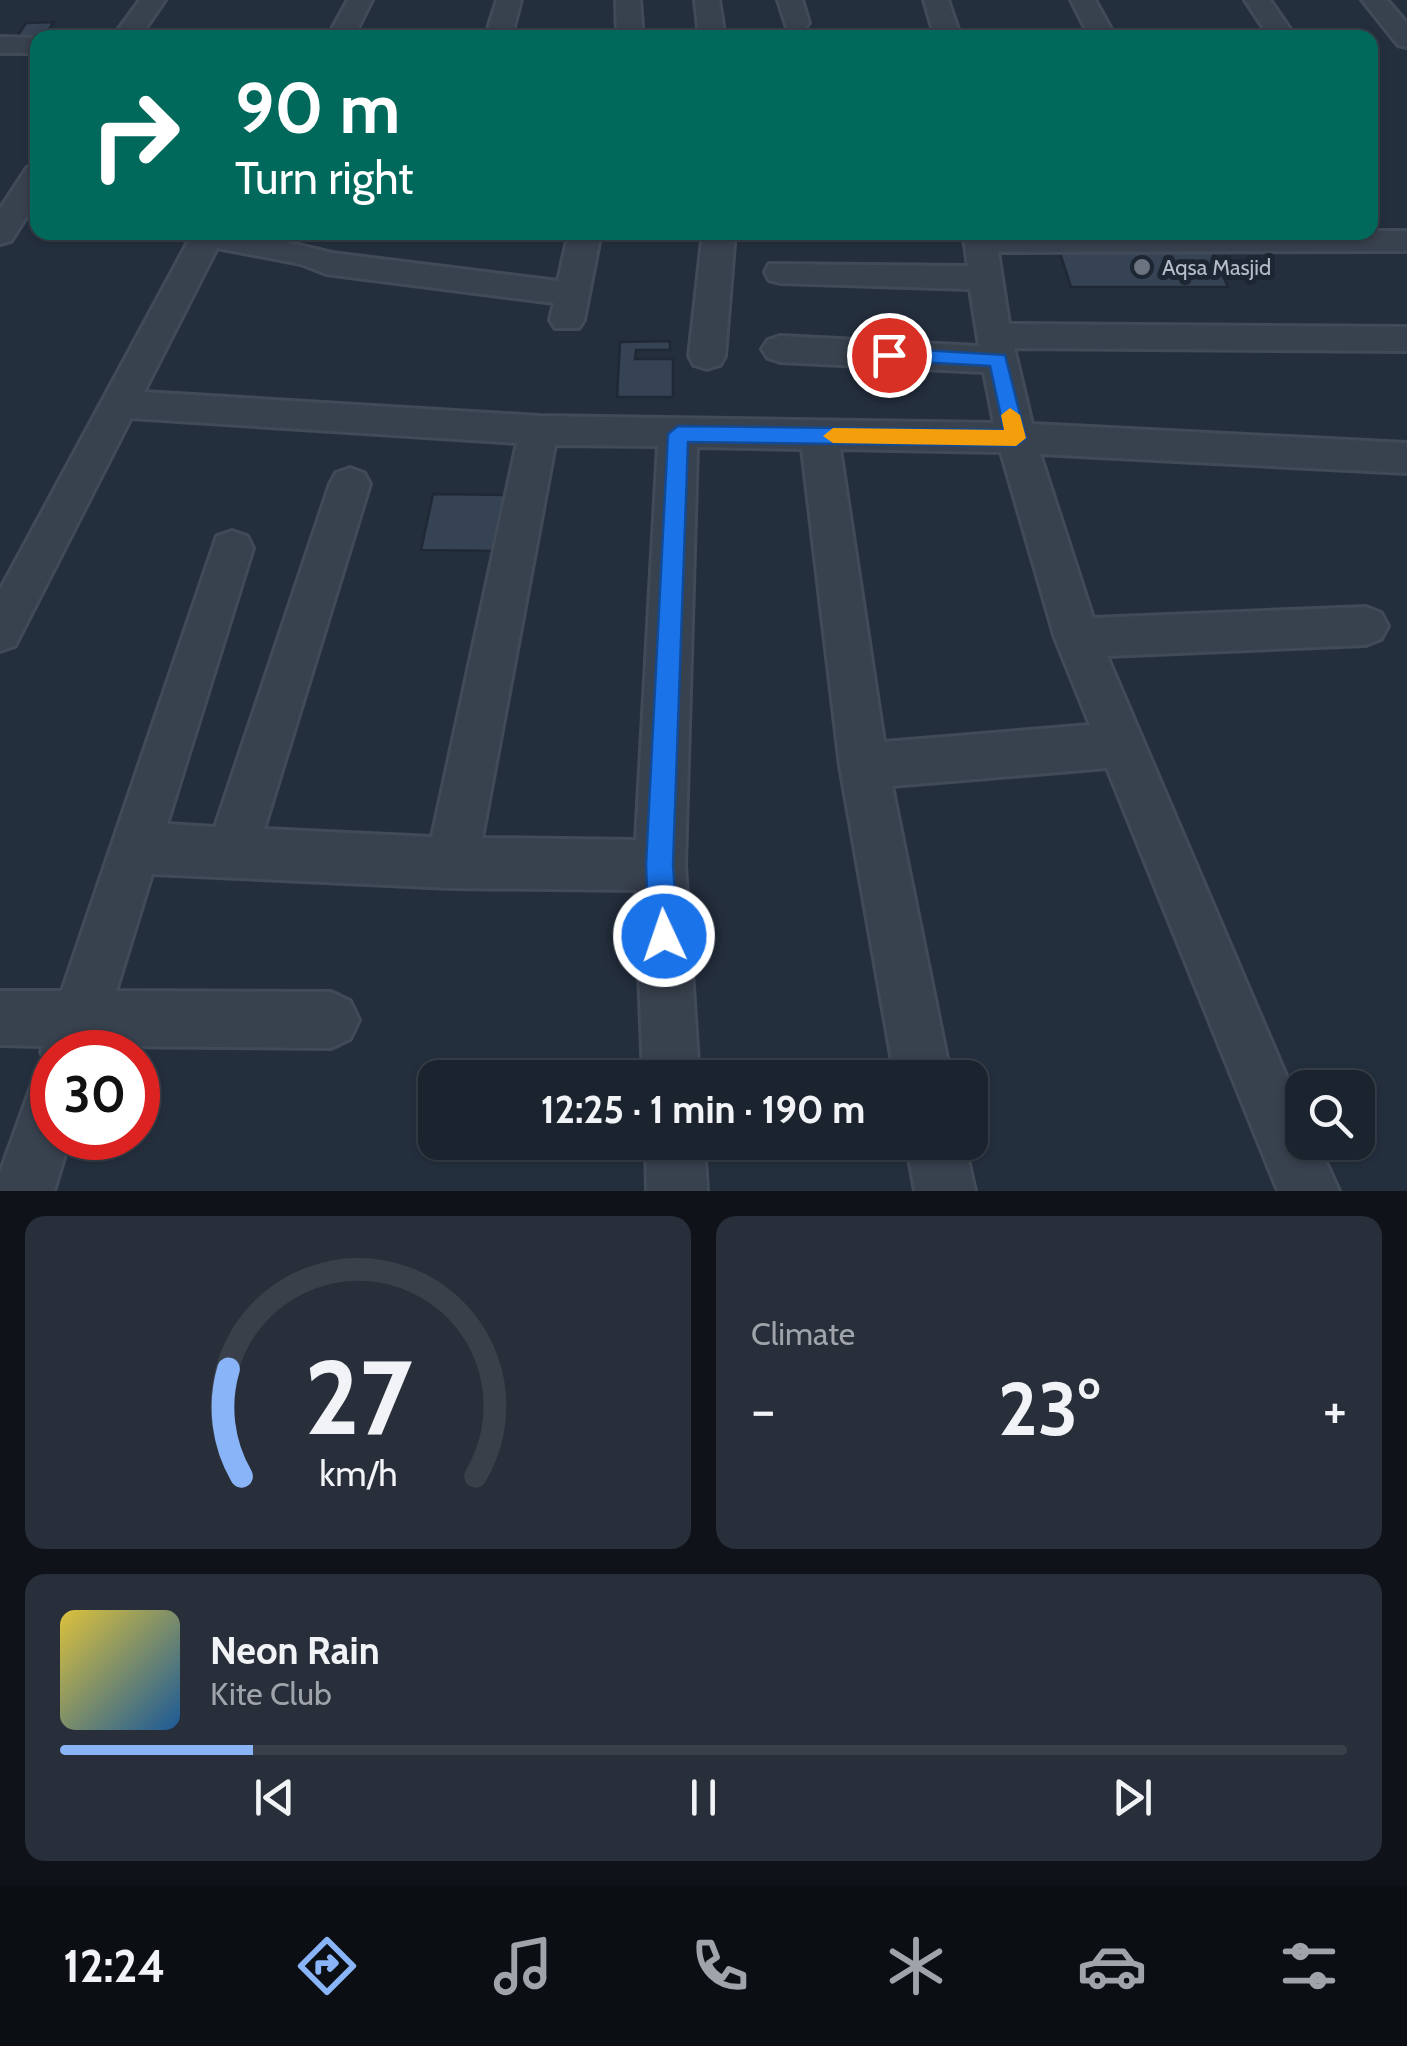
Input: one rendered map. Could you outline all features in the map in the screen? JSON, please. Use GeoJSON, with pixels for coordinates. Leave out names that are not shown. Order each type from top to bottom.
{"type":"FeatureCollection","features":[{"type":"Feature","properties":{"kind":"street"},"geometry":{"type":"LineString","coordinates":[[131,30],[152,0]]}},
{"type":"Feature","properties":{"kind":"street"},"geometry":{"type":"LineString","coordinates":[[344,30],[360,0]]}},
{"type":"Feature","properties":{"kind":"street"},"geometry":{"type":"LineString","coordinates":[[500,30],[509,0]]}},
{"type":"Feature","properties":{"kind":"street"},"geometry":{"type":"LineString","coordinates":[[628,0],[630,30]]}},
{"type":"Feature","properties":{"kind":"street"},"geometry":{"type":"LineString","coordinates":[[707,0],[711,30]]}},
{"type":"Feature","properties":{"kind":"street"},"geometry":{"type":"LineString","coordinates":[[936,0],[945,30]]}},
{"type":"Feature","properties":{"kind":"street"},"geometry":{"type":"LineString","coordinates":[[1083,0],[1100,30]]}},
{"type":"Feature","properties":{"kind":"street"},"geometry":{"type":"LineString","coordinates":[[1257,0],[1278,30]]}},
{"type":"Feature","properties":{"kind":"street"},"geometry":{"type":"LineString","coordinates":[[1374,0],[1407,39]]}},
{"type":"Feature","properties":{"kind":"street"},"geometry":{"type":"LineString","coordinates":[[0,46],[30,45]]}},
{"type":"Feature","properties":{"kind":"street"},"geometry":{"type":"LineString","coordinates":[[0,234],[18,208]]}},
{"type":"Feature","properties":{"kind":"street"},"geometry":{"type":"LineString","coordinates":[[0,632],[121,404],[199,240]]}},
{"type":"Feature","properties":{"kind":"street"},"geometry":{"type":"LineString","coordinates":[[236,240],[309,255],[326,263],[570,307],[583,240]]}},
{"type":"Feature","properties":{"kind":"street"},"geometry":{"type":"LineString","coordinates":[[707,356],[718,240]]}},
{"type":"Feature","properties":{"kind":"street"},"geometry":{"type":"LineString","coordinates":[[781,272],[982,251],[1149,240]]}},
{"type":"Feature","properties":{"kind":"street"},"geometry":{"type":"LineString","coordinates":[[1354,240],[1407,241]]}},
{"type":"Feature","properties":{"kind":"street"},"geometry":{"type":"LineString","coordinates":[[982,251],[996,348],[1016,438],[1078,638],[1270,1109],[1310,1191]]}},
{"type":"Feature","properties":{"kind":"street"},"geometry":{"type":"LineString","coordinates":[[780,349],[1407,338]]}},
{"type":"Feature","properties":{"kind":"street"},"geometry":{"type":"LineString","coordinates":[[121,404],[539,430],[1016,438],[1407,458]]}},
{"type":"Feature","properties":{"kind":"street"},"geometry":{"type":"LineString","coordinates":[[452,863],[539,430]]}},
{"type":"Feature","properties":{"kind":"street"},"geometry":{"type":"LineString","coordinates":[[670,1060],[660,865],[678,434]]}},
{"type":"Feature","properties":{"kind":"street"},"geometry":{"type":"LineString","coordinates":[[819,436],[864,766],[920,1060]]}},
{"type":"Feature","properties":{"kind":"street"},"geometry":{"type":"LineString","coordinates":[[232,852],[350,484]]}},
{"type":"Feature","properties":{"kind":"street"},"geometry":{"type":"LineString","coordinates":[[76,1030],[232,548]]}},
{"type":"Feature","properties":{"kind":"street"},"geometry":{"type":"LineString","coordinates":[[1078,638],[1366,626]]}},
{"type":"Feature","properties":{"kind":"street"},"geometry":{"type":"LineString","coordinates":[[864,766],[1121,744]]}},
{"type":"Feature","properties":{"kind":"street"},"geometry":{"type":"LineString","coordinates":[[136,848],[452,863],[660,865]]}},
{"type":"Feature","properties":{"kind":"street"},"geometry":{"type":"LineString","coordinates":[[0,1018],[49,1030]]}},
{"type":"Feature","properties":{"kind":"street"},"geometry":{"type":"LineString","coordinates":[[160,1031],[330,1020]]}},
{"type":"Feature","properties":{"kind":"street"},"geometry":{"type":"LineString","coordinates":[[24,1191],[34,1160]]}},
{"type":"Feature","properties":{"kind":"street"},"geometry":{"type":"LineString","coordinates":[[676,1160],[677,1191]]}},
{"type":"Feature","properties":{"kind":"street"},"geometry":{"type":"LineString","coordinates":[[939,1160],[945,1191]]}},
{"type":"Feature","properties":{"kind":"building"},"geometry":{"type":"Polygon","coordinates":[[[54,22],[48,30],[30,30],[30,39],[14,41],[26,23],[54,22]]]}},
{"type":"Feature","properties":{"kind":"building","name":"Aqsa Masjid"},"geometry":{"type":"Polygon","coordinates":[[[1209,246],[1228,287],[1071,287],[1058,247],[1209,246]]]}},
{"type":"Feature","properties":{"kind":"building"},"geometry":{"type":"Polygon","coordinates":[[[670,341],[670,350],[636,350],[635,359],[673,359],[673,397],[617,397],[620,342],[670,341]]]}},
{"type":"Feature","properties":{"kind":"building"},"geometry":{"type":"Polygon","coordinates":[[[433,494],[508,495],[499,551],[421,550],[433,494]]]}},
{"type":"Feature","properties":{"kind":"slow traffic"},"geometry":{"type":"LineString","coordinates":[[833,436],[1016,438],[1010,415]]}},
{"type":"Feature","properties":{"kind":"place","name":"Aqsa Masjid"},"geometry":{"type":"Point","coordinates":[1142,267]}},
{"type":"Feature","properties":{"kind":"route"},"geometry":{"type":"LineString","coordinates":[[664,936],[660,865],[678,434],[1016,438],[998,360],[889,355]]}}]}
